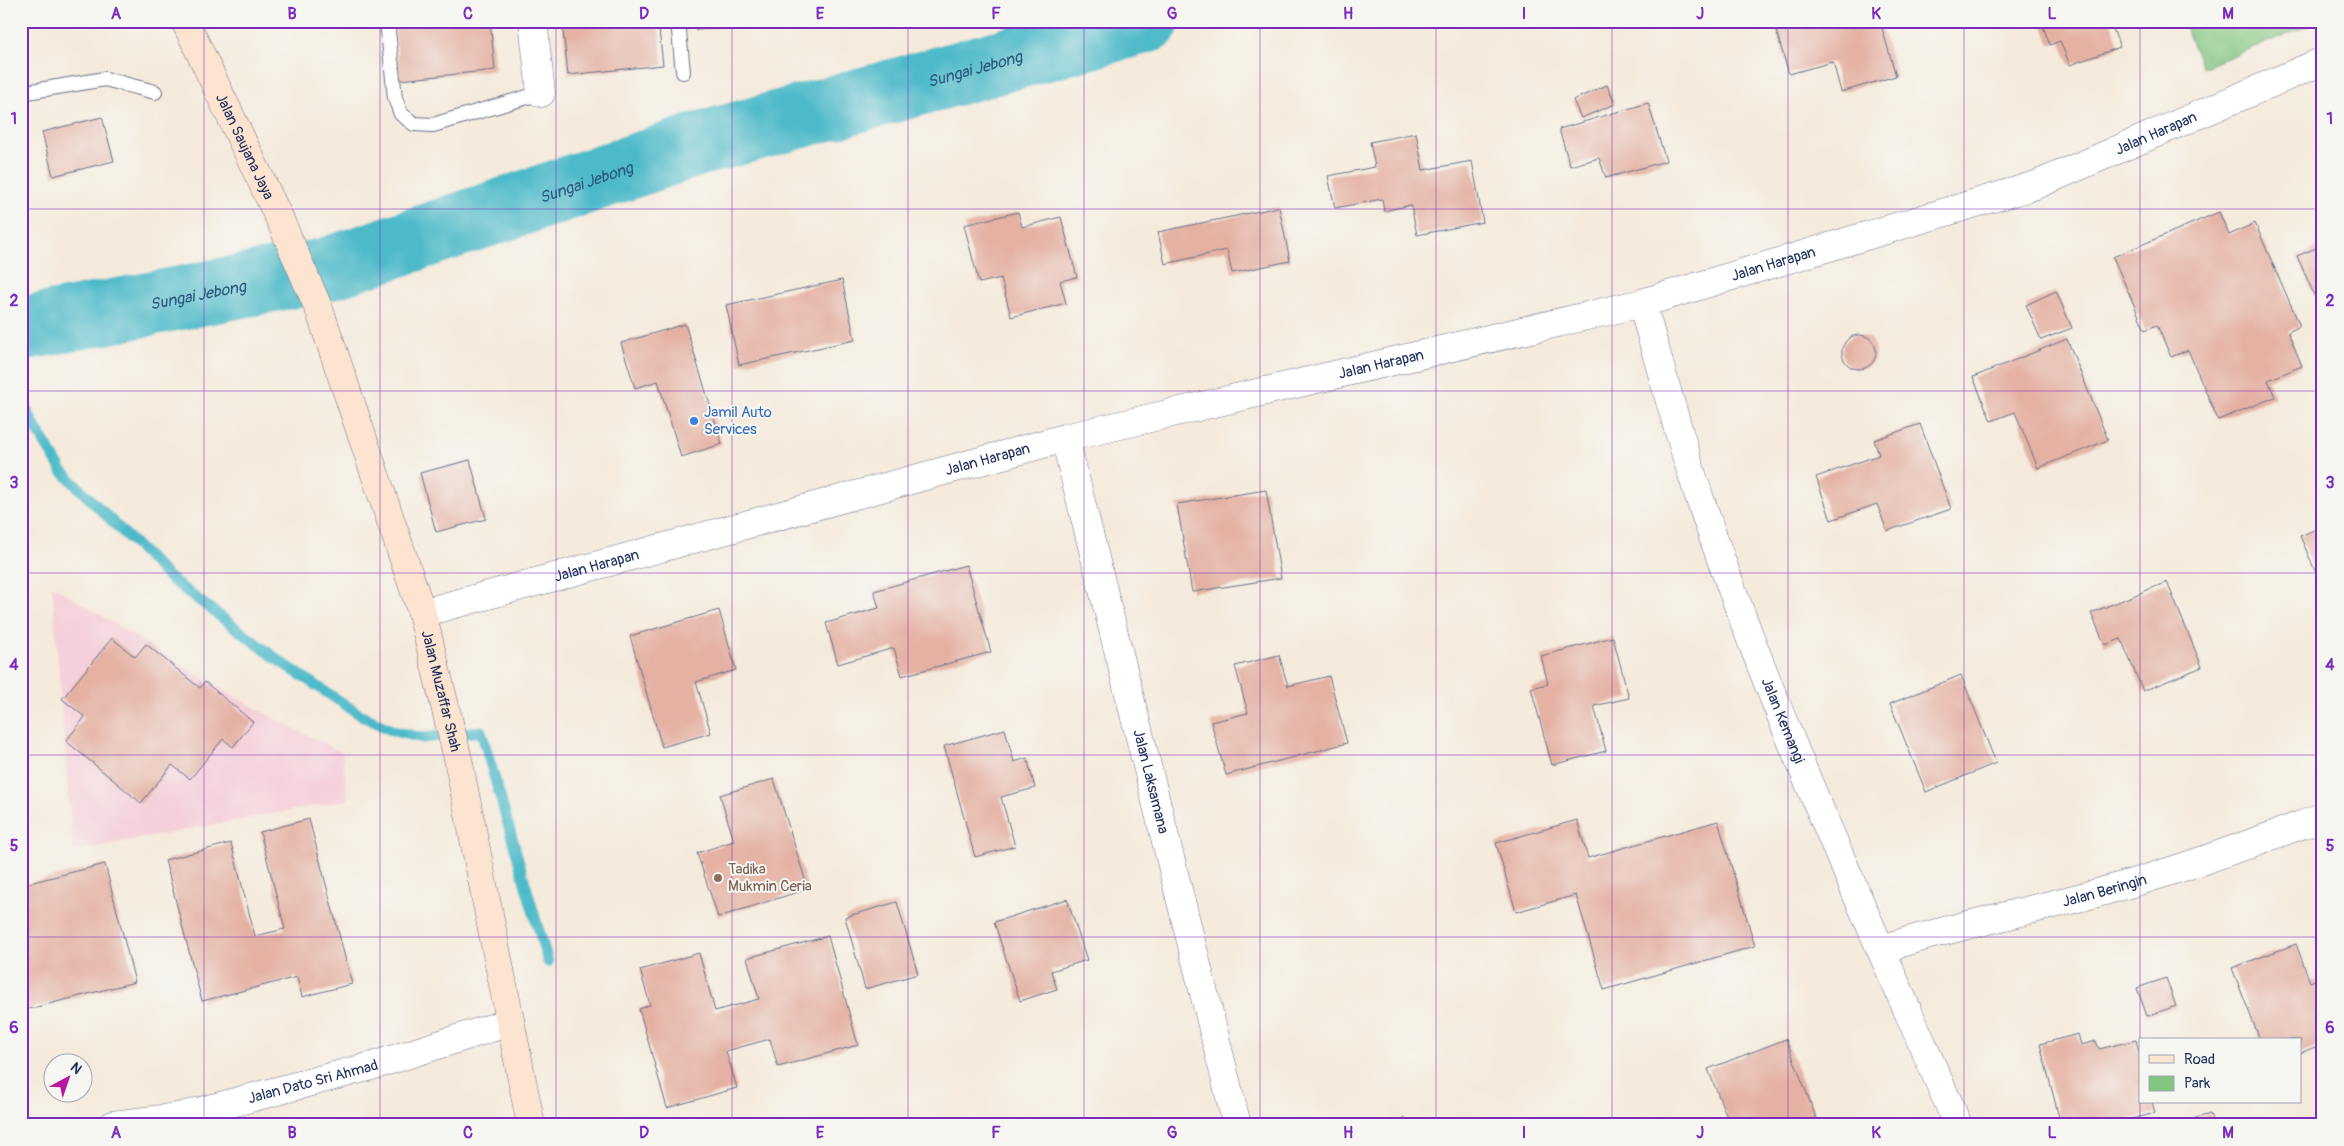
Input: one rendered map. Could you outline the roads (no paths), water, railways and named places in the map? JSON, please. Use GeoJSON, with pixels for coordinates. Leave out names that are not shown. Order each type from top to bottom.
{"type":"FeatureCollection","features":[{"type":"Feature","properties":{"kind":"main road","name":"Jalan Saujana Jaya"},"geometry":{"type":"LineString","coordinates":[[186,21],[304,270]]}},
{"type":"Feature","properties":{"kind":"main road","name":"Jalan Muzaffar Shah"},"geometry":{"type":"LineString","coordinates":[[304,270],[422,613],[458,759],[531,1125]]}},
{"type":"Feature","properties":{"kind":"street"},"geometry":{"type":"LineString","coordinates":[[533,21],[541,93]]}},
{"type":"Feature","properties":{"kind":"street","name":"Jalan Harapan"},"geometry":{"type":"LineString","coordinates":[[422,613],[1065,438],[1642,303],[2036,185],[2323,61]]}},
{"type":"Feature","properties":{"kind":"street","name":"Jalan Kemangi"},"geometry":{"type":"LineString","coordinates":[[1642,303],[1701,501],[1727,573],[1802,767],[1958,1125]]}},
{"type":"Feature","properties":{"kind":"street","name":"Jalan Laksamana"},"geometry":{"type":"LineString","coordinates":[[1065,438],[1237,1125]]}},
{"type":"Feature","properties":{"kind":"street","name":"Jalan Beringin"},"geometry":{"type":"LineString","coordinates":[[1881,949],[1930,933],[2077,898],[2152,877],[2323,817]]}},
{"type":"Feature","properties":{"kind":"street","name":"Jalan Dato Sri Ahmad"},"geometry":{"type":"LineString","coordinates":[[113,1125],[178,1117],[372,1066],[510,1022]]}},
{"type":"Feature","properties":{"kind":"lane"},"geometry":{"type":"LineString","coordinates":[[387,21],[395,98],[401,114],[414,124],[433,125],[541,93]]}},
{"type":"Feature","properties":{"kind":"lane"},"geometry":{"type":"LineString","coordinates":[[678,21],[683,72]]}},
{"type":"Feature","properties":{"kind":"lane"},"geometry":{"type":"LineString","coordinates":[[21,93],[105,79],[155,92]]}},
{"type":"Feature","properties":{"kind":"waterway","name":"Sungai Jebong"},"geometry":{"type":"LineString","coordinates":[[21,329],[324,270],[696,145],[1148,21]]}},
{"type":"Feature","properties":{"kind":"waterway"},"geometry":{"type":"LineString","coordinates":[[21,398],[33,423],[62,471],[168,577],[281,662],[359,714],[393,731],[423,738],[481,731],[548,962]]}},
{"type":"Feature","properties":{"kind":"place","name":"Jamil Auto Services"},"geometry":{"type":"Point","coordinates":[694,421]}},
{"type":"Feature","properties":{"kind":"place","name":"Tadika Mukmin Ceria"},"geometry":{"type":"Point","coordinates":[718,878]}}]}
